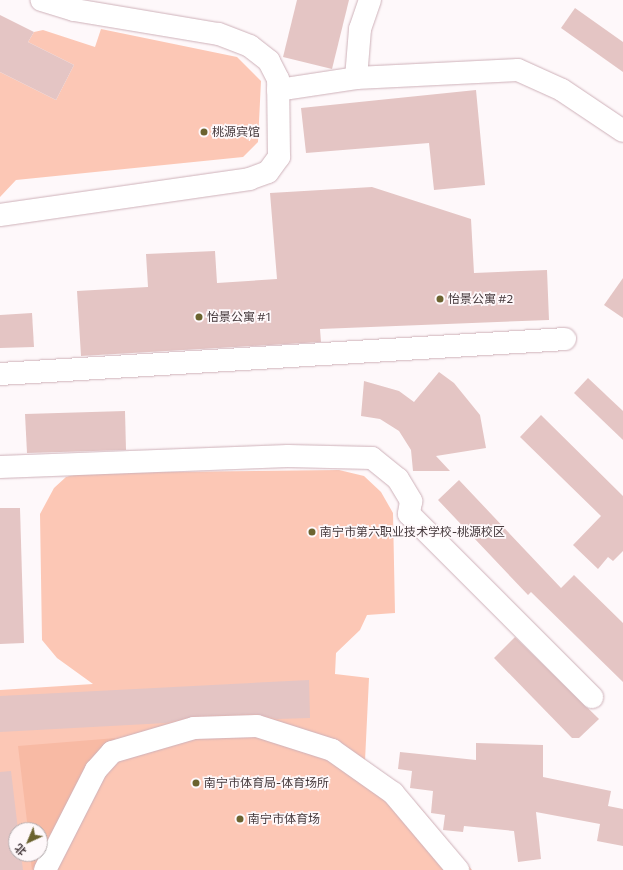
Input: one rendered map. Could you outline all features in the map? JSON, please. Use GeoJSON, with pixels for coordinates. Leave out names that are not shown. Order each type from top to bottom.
{"type":"FeatureCollection","features":[{"type":"Feature","properties":{"kind":"street"},"geometry":{"type":"LineString","coordinates":[[0,215],[249,180],[268,172],[279,157],[278,79],[269,61],[250,46],[218,34],[74,10],[42,0]]}},
{"type":"Feature","properties":{"kind":"street"},"geometry":{"type":"LineString","coordinates":[[356,78],[360,29],[370,0]]}},
{"type":"Feature","properties":{"kind":"street"},"geometry":{"type":"LineString","coordinates":[[278,90],[356,78],[518,70],[562,90],[623,131]]}},
{"type":"Feature","properties":{"kind":"street"},"geometry":{"type":"LineString","coordinates":[[0,374],[564,339]]}},
{"type":"Feature","properties":{"kind":"street"},"geometry":{"type":"LineString","coordinates":[[0,467],[288,456],[372,458],[398,478],[411,501],[409,514],[592,697]]}},
{"type":"Feature","properties":{"kind":"street"},"geometry":{"type":"LineString","coordinates":[[44,870],[96,770],[112,752],[194,728],[257,726],[332,750],[387,789],[458,870]]}},
{"type":"Feature","properties":{"kind":"shaded area"},"geometry":{"type":"Polygon","coordinates":[[[101,29],[237,57],[261,81],[258,142],[243,157],[16,180],[0,197],[0,72],[56,100],[74,65],[28,42],[34,32],[43,30],[95,47],[101,29]]]}},
{"type":"Feature","properties":{"kind":"shaded area"},"geometry":{"type":"Polygon","coordinates":[[[339,470],[364,476],[381,492],[393,513],[395,613],[367,615],[360,630],[336,653],[335,674],[369,678],[365,761],[418,805],[472,870],[0,870],[0,690],[93,684],[57,658],[42,640],[40,514],[54,488],[66,477],[81,473],[339,470]]]}},
{"type":"Feature","properties":{"kind":"shaded area"},"geometry":{"type":"Polygon","coordinates":[[[116,738],[105,746],[48,843],[48,822],[27,822],[18,746],[116,738]]]}},
{"type":"Feature","properties":{"kind":"shaded area"},"geometry":{"type":"Polygon","coordinates":[[[31,862],[37,862],[32,870],[31,862]]]}},
{"type":"Feature","properties":{"kind":"building"},"geometry":{"type":"Polygon","coordinates":[[[297,0],[349,0],[332,69],[283,57],[297,0]]]}},
{"type":"Feature","properties":{"kind":"building"},"geometry":{"type":"Polygon","coordinates":[[[575,8],[623,42],[623,72],[561,28],[575,8]]]}},
{"type":"Feature","properties":{"kind":"building"},"geometry":{"type":"Polygon","coordinates":[[[0,15],[34,32],[28,42],[74,65],[56,100],[0,72],[0,15]]]}},
{"type":"Feature","properties":{"kind":"building"},"geometry":{"type":"Polygon","coordinates":[[[476,90],[485,185],[434,190],[429,143],[306,153],[301,108],[476,90]]]}},
{"type":"Feature","properties":{"kind":"building"},"geometry":{"type":"Polygon","coordinates":[[[372,187],[471,219],[474,273],[547,270],[549,320],[320,329],[321,342],[81,356],[77,291],[148,287],[146,254],[215,251],[217,283],[277,279],[270,193],[372,187]]]}},
{"type":"Feature","properties":{"kind":"building"},"geometry":{"type":"Polygon","coordinates":[[[623,278],[623,318],[604,305],[623,278]]]}},
{"type":"Feature","properties":{"kind":"building"},"geometry":{"type":"Polygon","coordinates":[[[32,313],[34,347],[0,348],[0,315],[32,313]]]}},
{"type":"Feature","properties":{"kind":"building"},"geometry":{"type":"Polygon","coordinates":[[[439,372],[454,383],[480,415],[486,448],[436,456],[450,471],[413,471],[411,450],[399,431],[380,419],[361,416],[364,381],[399,391],[414,402],[439,372]]]}},
{"type":"Feature","properties":{"kind":"building"},"geometry":{"type":"Polygon","coordinates":[[[588,378],[623,411],[623,440],[574,393],[588,378]]]}},
{"type":"Feature","properties":{"kind":"building"},"geometry":{"type":"Polygon","coordinates":[[[125,411],[126,450],[27,453],[25,414],[125,411]]]}},
{"type":"Feature","properties":{"kind":"building"},"geometry":{"type":"Polygon","coordinates":[[[541,415],[623,496],[623,551],[613,561],[608,557],[598,569],[573,545],[601,516],[520,437],[541,415]]]}},
{"type":"Feature","properties":{"kind":"building"},"geometry":{"type":"Polygon","coordinates":[[[459,480],[561,588],[574,575],[623,623],[623,682],[531,592],[528,595],[438,500],[459,480]]]}},
{"type":"Feature","properties":{"kind":"building"},"geometry":{"type":"Polygon","coordinates":[[[0,508],[20,508],[24,643],[0,644],[0,508]]]}},
{"type":"Feature","properties":{"kind":"building"},"geometry":{"type":"Polygon","coordinates":[[[515,637],[599,719],[579,738],[572,738],[494,658],[515,637]]]}},
{"type":"Feature","properties":{"kind":"building"},"geometry":{"type":"Polygon","coordinates":[[[309,680],[310,718],[277,719],[257,714],[194,716],[166,723],[0,732],[0,696],[309,680]]]}},
{"type":"Feature","properties":{"kind":"building"},"geometry":{"type":"Polygon","coordinates":[[[476,743],[543,745],[543,777],[611,791],[608,806],[623,809],[623,846],[597,841],[600,824],[536,812],[541,859],[518,862],[514,831],[464,826],[463,832],[443,830],[445,815],[431,813],[433,791],[410,788],[412,771],[398,769],[400,752],[476,760],[476,743]]]}},
{"type":"Feature","properties":{"kind":"building"},"geometry":{"type":"Polygon","coordinates":[[[11,771],[17,822],[8,822],[8,862],[22,862],[23,870],[0,870],[0,772],[11,771]]]}},
{"type":"Feature","properties":{"kind":"place","name":"桃源宾馆"},"geometry":{"type":"Point","coordinates":[204,132]}},
{"type":"Feature","properties":{"kind":"place","name":"怡景公寓 #2"},"geometry":{"type":"Point","coordinates":[440,299]}},
{"type":"Feature","properties":{"kind":"place","name":"怡景公寓 #1"},"geometry":{"type":"Point","coordinates":[199,317]}},
{"type":"Feature","properties":{"kind":"place","name":"南宁市第六职业技术学校-桃源校区"},"geometry":{"type":"Point","coordinates":[312,532]}},
{"type":"Feature","properties":{"kind":"place","name":"南宁市体育局-体育场所"},"geometry":{"type":"Point","coordinates":[196,783]}},
{"type":"Feature","properties":{"kind":"place","name":"南宁市体育场"},"geometry":{"type":"Point","coordinates":[240,819]}}]}
